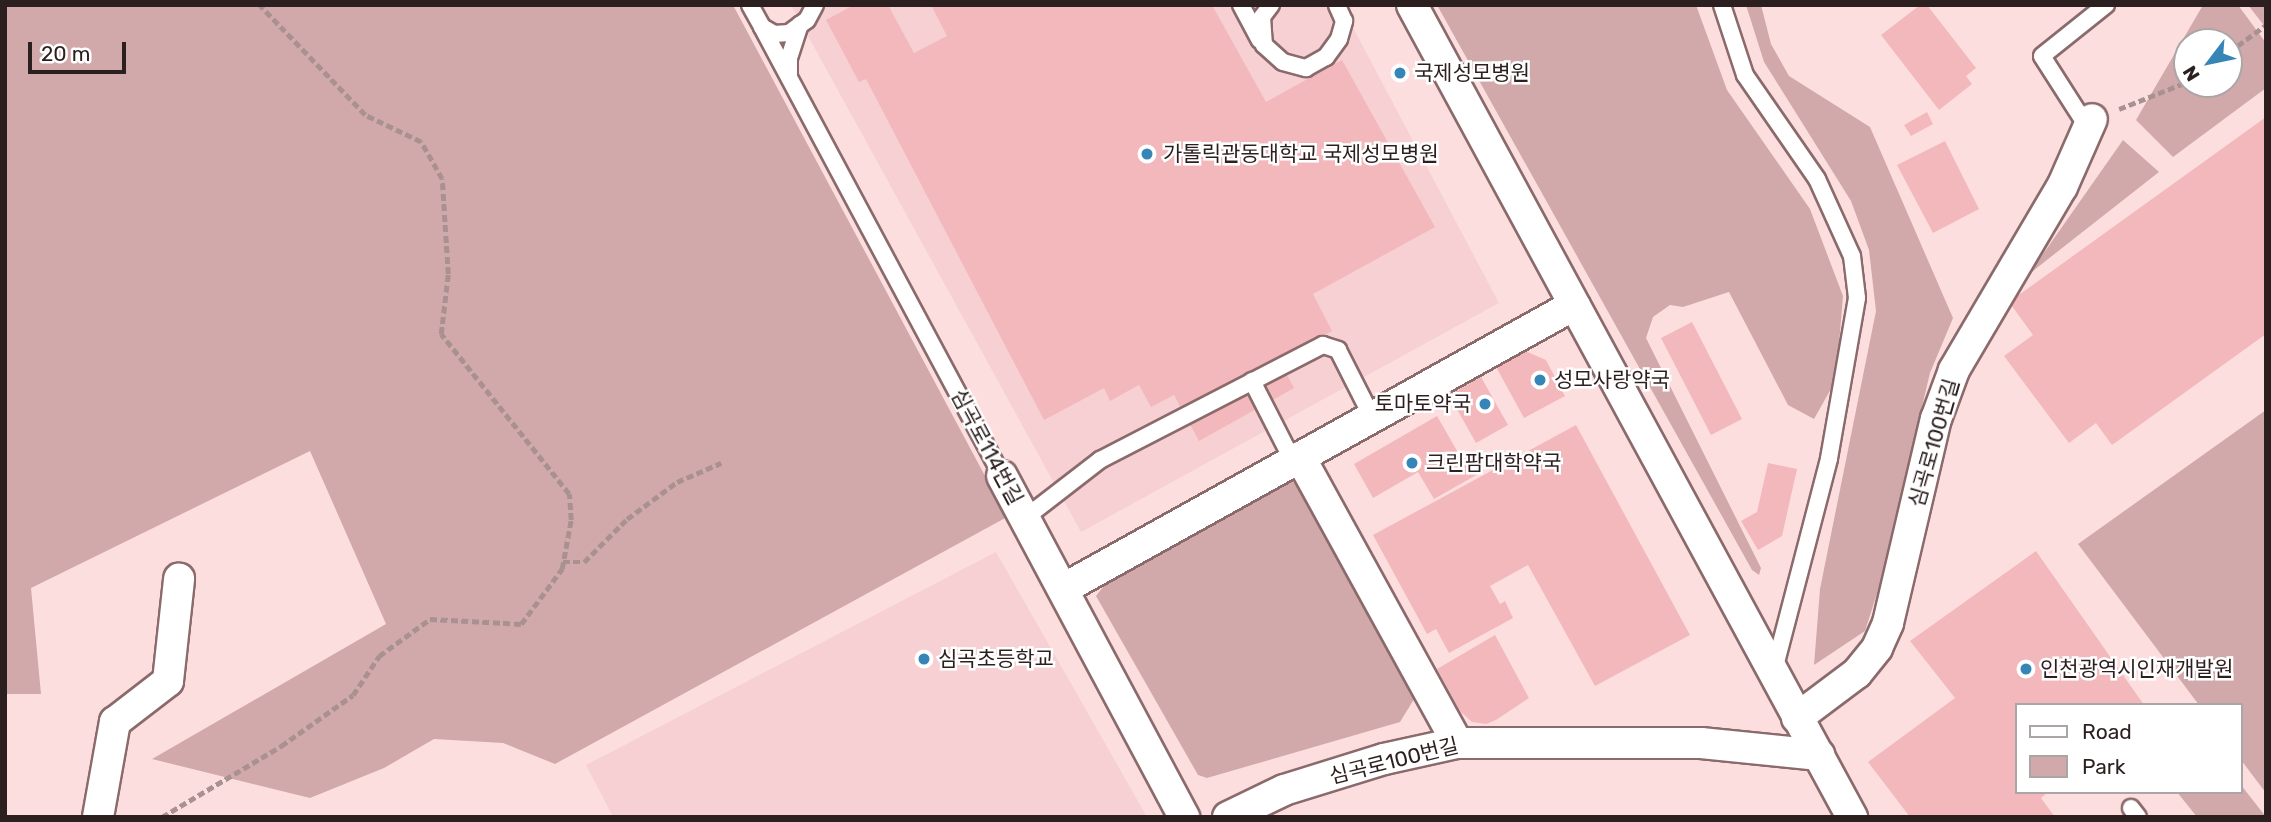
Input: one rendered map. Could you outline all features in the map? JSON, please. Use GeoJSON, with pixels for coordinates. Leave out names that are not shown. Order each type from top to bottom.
{"type":"FeatureCollection","features":[{"type":"Feature","properties":{"kind":"street"},"geometry":{"type":"LineString","coordinates":[[1412,5],[1852,817]]}},
{"type":"Feature","properties":{"kind":"street","name":"심곡로100번길"},"geometry":{"type":"LineString","coordinates":[[1797,718],[1857,673],[1877,648],[1888,623],[1936,419],[1954,370],[2062,187],[2090,124]]}},
{"type":"Feature","properties":{"kind":"street"},"geometry":{"type":"LineString","coordinates":[[1063,589],[1574,305]]}},
{"type":"Feature","properties":{"kind":"street"},"geometry":{"type":"LineString","coordinates":[[1296,459],[1457,743]]}},
{"type":"Feature","properties":{"kind":"street","name":"심곡로114번길"},"geometry":{"type":"LineString","coordinates":[[1002,476],[1184,817]]}},
{"type":"Feature","properties":{"kind":"street"},"geometry":{"type":"LineString","coordinates":[[98,817],[115,722],[168,681],[179,579]]}},
{"type":"Feature","properties":{"kind":"street","name":"심곡로100번길"},"geometry":{"type":"LineString","coordinates":[[1228,817],[1284,790],[1384,759],[1457,743],[1701,743],[1819,755]]}},
{"type":"Feature","properties":{"kind":"lane","name":"심곡로114번길"},"geometry":{"type":"LineString","coordinates":[[750,5],[1002,476]]}},
{"type":"Feature","properties":{"kind":"lane"},"geometry":{"type":"LineString","coordinates":[[762,27],[774,34],[789,33],[800,25],[815,5]]}},
{"type":"Feature","properties":{"kind":"lane"},"geometry":{"type":"LineString","coordinates":[[1241,5],[1264,45],[1283,62],[1306,68],[1326,58],[1339,39],[1344,21],[1337,5]]}},
{"type":"Feature","properties":{"kind":"lane"},"geometry":{"type":"LineString","coordinates":[[1264,45],[1262,16],[1270,5]]}},
{"type":"Feature","properties":{"kind":"lane"},"geometry":{"type":"LineString","coordinates":[[1722,5],[1745,75],[1817,179],[1852,256],[1857,298],[1829,459],[1773,673]]}},
{"type":"Feature","properties":{"kind":"lane"},"geometry":{"type":"LineString","coordinates":[[2090,124],[2042,56],[2106,5]]}},
{"type":"Feature","properties":{"kind":"lane"},"geometry":{"type":"LineString","coordinates":[[789,76],[789,58],[800,25]]}},
{"type":"Feature","properties":{"kind":"lane"},"geometry":{"type":"LineString","coordinates":[[1025,518],[1100,460],[1323,345],[1338,350],[1373,417]]}},
{"type":"Feature","properties":{"kind":"lane"},"geometry":{"type":"LineString","coordinates":[[1252,382],[1296,459]]}},
{"type":"Feature","properties":{"kind":"path"},"geometry":{"type":"LineString","coordinates":[[162,817],[281,746],[353,695],[379,656],[430,619],[520,624],[562,569],[571,520],[569,494],[441,334],[448,274],[442,179],[421,142],[365,115],[259,5]]}},
{"type":"Feature","properties":{"kind":"path"},"geometry":{"type":"LineString","coordinates":[[2243,42],[2266,25]]}},
{"type":"Feature","properties":{"kind":"path"},"geometry":{"type":"LineString","coordinates":[[2090,124],[2173,88]]}},
{"type":"Feature","properties":{"kind":"path"},"geometry":{"type":"LineString","coordinates":[[564,562],[584,562],[627,519],[677,482],[721,463]]}},
{"type":"Feature","properties":{"kind":"shaded area","name":"가톨릭관동대학교 국제성모병원"},"geometry":{"type":"Polygon","coordinates":[[[791,5],[1341,5],[1499,303],[1081,532],[791,5]]]}},
{"type":"Feature","properties":{"kind":"shaded area","name":"심곡초등학교"},"geometry":{"type":"Polygon","coordinates":[[[996,552],[1147,817],[613,817],[586,765],[996,552]]]}},
{"type":"Feature","properties":{"kind":"green space"},"geometry":{"type":"Polygon","coordinates":[[[5,5],[733,5],[1007,517],[555,764],[503,743],[434,739],[384,768],[310,798],[152,759],[386,624],[310,451],[31,588],[41,694],[5,694],[5,5]]]}},
{"type":"Feature","properties":{"kind":"green space"},"geometry":{"type":"Polygon","coordinates":[[[1437,5],[1696,5],[1727,90],[1810,209],[1843,296],[1836,380],[1814,419],[1788,405],[1729,292],[1683,307],[1670,305],[1653,317],[1646,338],[1761,568],[1759,575],[1752,570],[1437,5]]]}},
{"type":"Feature","properties":{"kind":"green space"},"geometry":{"type":"Polygon","coordinates":[[[1746,5],[1761,5],[1771,44],[1789,76],[1870,127],[1953,318],[1930,373],[1880,584],[1865,631],[1814,665],[1820,589],[1876,311],[1869,250],[1851,201],[1764,62],[1746,5]]]}},
{"type":"Feature","properties":{"kind":"green space"},"geometry":{"type":"Polygon","coordinates":[[[2203,5],[2238,5],[2266,43],[2266,88],[2173,157],[2136,120],[2173,56],[2173,98],[2243,98],[2243,28],[2190,28],[2203,5]]]}},
{"type":"Feature","properties":{"kind":"green space"},"geometry":{"type":"Polygon","coordinates":[[[2248,5],[2266,5],[2266,28],[2248,5]]]}},
{"type":"Feature","properties":{"kind":"green space"},"geometry":{"type":"Polygon","coordinates":[[[2123,140],[2159,172],[2029,274],[2123,140]]]}},
{"type":"Feature","properties":{"kind":"green space"},"geometry":{"type":"Polygon","coordinates":[[[2266,410],[2266,793],[2243,763],[2243,703],[2197,703],[2078,544],[2266,410]]]}},
{"type":"Feature","properties":{"kind":"green space"},"geometry":{"type":"Polygon","coordinates":[[[1288,481],[1304,485],[1416,696],[1400,722],[1207,778],[1198,775],[1096,596],[1106,583],[1288,481]]]}},
{"type":"Feature","properties":{"kind":"green space"},"geometry":{"type":"Polygon","coordinates":[[[2243,788],[2266,817],[2197,817],[2179,794],[2243,794],[2243,788]]]}},
{"type":"Feature","properties":{"kind":"building","name":"가톨릭관동대학교 국제성모병원"},"geometry":{"type":"Polygon","coordinates":[[[854,5],[888,5],[914,53],[947,36],[931,5],[1212,5],[1266,102],[1342,60],[1435,227],[1313,294],[1332,331],[1279,360],[1294,388],[1199,441],[1174,395],[1151,407],[1139,385],[1110,401],[1104,388],[1044,420],[866,79],[859,82],[826,20],[854,5]]]}},
{"type":"Feature","properties":{"kind":"building"},"geometry":{"type":"Polygon","coordinates":[[[1920,5],[1927,5],[1976,68],[1966,76],[1972,84],[1939,110],[1881,35],[1920,5]]]}},
{"type":"Feature","properties":{"kind":"building"},"geometry":{"type":"Polygon","coordinates":[[[1927,112],[1933,124],[1911,136],[1904,125],[1927,112]]]}},
{"type":"Feature","properties":{"kind":"building"},"geometry":{"type":"Polygon","coordinates":[[[2266,117],[2266,334],[2112,445],[2096,423],[2069,443],[2004,356],[2033,335],[2009,302],[2266,117]]]}},
{"type":"Feature","properties":{"kind":"building"},"geometry":{"type":"Polygon","coordinates":[[[1945,141],[1979,209],[1933,233],[1897,165],[1945,141]]]}},
{"type":"Feature","properties":{"kind":"building"},"geometry":{"type":"Polygon","coordinates":[[[1692,322],[1742,419],[1711,435],[1661,338],[1692,322]]]}},
{"type":"Feature","properties":{"kind":"building"},"geometry":{"type":"Polygon","coordinates":[[[1523,350],[1546,360],[1565,396],[1524,418],[1495,365],[1523,350]]]}},
{"type":"Feature","properties":{"kind":"building"},"geometry":{"type":"Polygon","coordinates":[[[1481,377],[1508,425],[1476,443],[1449,395],[1481,377]]]}},
{"type":"Feature","properties":{"kind":"building"},"geometry":{"type":"Polygon","coordinates":[[[1437,416],[1460,456],[1466,452],[1478,474],[1434,499],[1418,472],[1373,498],[1354,464],[1437,416]]]}},
{"type":"Feature","properties":{"kind":"building"},"geometry":{"type":"Polygon","coordinates":[[[1576,425],[1690,635],[1595,686],[1528,565],[1490,586],[1500,604],[1505,601],[1513,618],[1449,653],[1436,629],[1427,634],[1373,535],[1576,425]]]}},
{"type":"Feature","properties":{"kind":"building"},"geometry":{"type":"Polygon","coordinates":[[[1768,463],[1797,469],[1782,536],[1758,550],[1741,521],[1757,512],[1768,463]]]}},
{"type":"Feature","properties":{"kind":"building","name":"인천광역시인재개발원"},"geometry":{"type":"Polygon","coordinates":[[[2036,551],[2143,703],[2016,703],[2016,794],[2046,794],[2041,798],[2055,817],[1910,817],[1868,762],[1955,698],[1910,641],[2036,551]]]}},
{"type":"Feature","properties":{"kind":"building"},"geometry":{"type":"Polygon","coordinates":[[[1495,635],[1529,698],[1496,720],[1486,724],[1472,722],[1460,711],[1437,669],[1495,635]]]}},
{"type":"Feature","properties":{"kind":"place","name":"국제성모병원"},"geometry":{"type":"Point","coordinates":[1400,73]}},
{"type":"Feature","properties":{"kind":"place","name":"가톨릭관동대학교 국제성모병원"},"geometry":{"type":"Point","coordinates":[1147,154]}},
{"type":"Feature","properties":{"kind":"place","name":"성모사랑약국"},"geometry":{"type":"Point","coordinates":[1540,380]}},
{"type":"Feature","properties":{"kind":"place","name":"토마토약국"},"geometry":{"type":"Point","coordinates":[1485,404]}},
{"type":"Feature","properties":{"kind":"place","name":"크린팜대학약국"},"geometry":{"type":"Point","coordinates":[1412,463]}},
{"type":"Feature","properties":{"kind":"place","name":"심곡초등학교"},"geometry":{"type":"Point","coordinates":[924,659]}},
{"type":"Feature","properties":{"kind":"place","name":"인천광역시인재개발원"},"geometry":{"type":"Point","coordinates":[2026,669]}}]}
